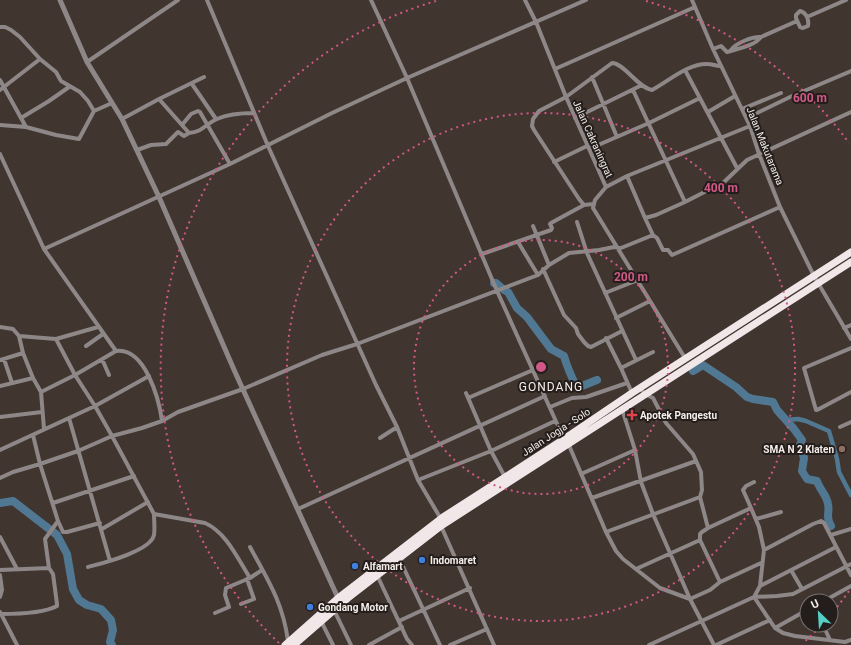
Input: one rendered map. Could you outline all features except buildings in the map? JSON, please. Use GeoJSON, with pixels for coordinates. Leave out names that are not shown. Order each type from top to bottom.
{"type":"FeatureCollection","features":[{"type":"Feature","properties":{"kind":"highway","name":"Jalan Jogja - Solo"},"geometry":{"type":"LineString","coordinates":[[289,644],[338,598],[505,477],[645,394],[816,279],[851,252]]}},
{"type":"Feature","properties":{"kind":"highway","name":"Jalan Jogja - Solo"},"geometry":{"type":"LineString","coordinates":[[289,644],[399,558],[441,522],[566,441],[632,393],[685,358],[816,279],[851,262]]}},
{"type":"Feature","properties":{"kind":"street"},"geometry":{"type":"LineString","coordinates":[[60,0],[87,62],[122,119],[159,197],[243,389],[338,598]]}},
{"type":"Feature","properties":{"kind":"street"},"geometry":{"type":"LineString","coordinates":[[87,62],[178,0]]}},
{"type":"Feature","properties":{"kind":"street"},"geometry":{"type":"LineString","coordinates":[[207,0],[268,146],[397,427],[418,480],[441,522],[494,645]]}},
{"type":"Feature","properties":{"kind":"street"},"geometry":{"type":"LineString","coordinates":[[371,0],[407,78],[497,291],[555,421],[566,441],[606,532],[616,551],[623,559],[660,588],[690,599],[710,590],[720,582],[761,562]]}},
{"type":"Feature","properties":{"kind":"street","name":"Jalan Cakraningrat"},"geometry":{"type":"LineString","coordinates":[[525,0],[536,22],[566,97],[606,187],[593,204]]}},
{"type":"Feature","properties":{"kind":"street"},"geometry":{"type":"LineString","coordinates":[[44,249],[230,164],[332,113],[407,78],[586,0]]}},
{"type":"Feature","properties":{"kind":"street","name":"Jalan Makutarama"},"geometry":{"type":"LineString","coordinates":[[692,0],[720,66],[748,121],[780,207],[816,279],[851,339]]}},
{"type":"Feature","properties":{"kind":"street"},"geometry":{"type":"LineString","coordinates":[[807,17],[846,0]]}},
{"type":"Feature","properties":{"kind":"street"},"geometry":{"type":"LineString","coordinates":[[555,69],[695,7]]}},
{"type":"Feature","properties":{"kind":"street"},"geometry":{"type":"LineString","coordinates":[[798,12],[803,12],[807,17],[808,25],[806,28],[800,27],[796,15],[798,12]]}},
{"type":"Feature","properties":{"kind":"street"},"geometry":{"type":"LineString","coordinates":[[713,49],[721,46],[727,52],[731,50],[735,51],[744,44],[756,42],[761,37],[797,21]]}},
{"type":"Feature","properties":{"kind":"street"},"geometry":{"type":"LineString","coordinates":[[0,27],[11,30],[20,37],[40,59],[56,72],[61,81],[80,92],[94,111]]}},
{"type":"Feature","properties":{"kind":"street"},"geometry":{"type":"LineString","coordinates":[[0,90],[40,59]]}},
{"type":"Feature","properties":{"kind":"street"},"geometry":{"type":"LineString","coordinates":[[584,205],[554,162],[532,126],[533,118],[539,111],[566,97],[612,63],[615,63],[649,90],[652,90],[685,70],[708,64],[720,66]]}},
{"type":"Feature","properties":{"kind":"street"},"geometry":{"type":"LineString","coordinates":[[685,70],[737,168]]}},
{"type":"Feature","properties":{"kind":"street"},"geometry":{"type":"LineString","coordinates":[[748,121],[755,114],[851,71]]}},
{"type":"Feature","properties":{"kind":"street"},"geometry":{"type":"LineString","coordinates":[[122,119],[204,77]]}},
{"type":"Feature","properties":{"kind":"street"},"geometry":{"type":"LineString","coordinates":[[592,77],[617,137]]}},
{"type":"Feature","properties":{"kind":"street"},"geometry":{"type":"LineString","coordinates":[[0,80],[26,127]]}},
{"type":"Feature","properties":{"kind":"street"},"geometry":{"type":"LineString","coordinates":[[192,84],[216,119]]}},
{"type":"Feature","properties":{"kind":"street"},"geometry":{"type":"LineString","coordinates":[[575,118],[642,85]]}},
{"type":"Feature","properties":{"kind":"street"},"geometry":{"type":"LineString","coordinates":[[21,118],[69,87]]}},
{"type":"Feature","properties":{"kind":"street"},"geometry":{"type":"LineString","coordinates":[[633,90],[685,202]]}},
{"type":"Feature","properties":{"kind":"street"},"geometry":{"type":"LineString","coordinates":[[742,109],[781,93]]}},
{"type":"Feature","properties":{"kind":"street"},"geometry":{"type":"LineString","coordinates":[[708,112],[735,96]]}},
{"type":"Feature","properties":{"kind":"street"},"geometry":{"type":"LineString","coordinates":[[554,162],[617,137],[700,98]]}},
{"type":"Feature","properties":{"kind":"street"},"geometry":{"type":"LineString","coordinates":[[159,99],[189,133]]}},
{"type":"Feature","properties":{"kind":"street"},"geometry":{"type":"LineString","coordinates":[[0,125],[26,127],[79,139],[94,111],[112,103]]}},
{"type":"Feature","properties":{"kind":"street"},"geometry":{"type":"LineString","coordinates":[[182,125],[191,114],[198,111],[200,112],[230,164]]}},
{"type":"Feature","properties":{"kind":"street"},"geometry":{"type":"LineString","coordinates":[[645,218],[656,215],[685,202],[724,182],[747,160],[851,112]]}},
{"type":"Feature","properties":{"kind":"street"},"geometry":{"type":"LineString","coordinates":[[137,150],[151,145],[166,144],[178,132],[184,136],[189,133],[196,132],[216,119],[237,114],[254,113]]}},
{"type":"Feature","properties":{"kind":"street"},"geometry":{"type":"LineString","coordinates":[[606,187],[627,176],[750,126]]}},
{"type":"Feature","properties":{"kind":"street"},"geometry":{"type":"LineString","coordinates":[[0,154],[44,249],[116,351]]}},
{"type":"Feature","properties":{"kind":"street"},"geometry":{"type":"LineString","coordinates":[[627,176],[653,235],[657,238],[663,250],[668,250],[672,255],[780,207]]}},
{"type":"Feature","properties":{"kind":"street"},"geometry":{"type":"LineString","coordinates":[[482,254],[551,230],[551,223],[584,205],[587,206],[593,204],[593,208],[598,217],[618,247],[685,358]]}},
{"type":"Feature","properties":{"kind":"street"},"geometry":{"type":"LineString","coordinates":[[577,222],[587,251],[636,360]]}},
{"type":"Feature","properties":{"kind":"street"},"geometry":{"type":"LineString","coordinates":[[533,226],[549,265]]}},
{"type":"Feature","properties":{"kind":"street"},"geometry":{"type":"LineString","coordinates":[[0,478],[13,472],[78,451],[112,436],[162,421],[178,412],[243,389],[322,355],[358,344],[538,275],[549,265],[569,253],[623,247],[653,235]]}},
{"type":"Feature","properties":{"kind":"street"},"geometry":{"type":"LineString","coordinates":[[518,242],[538,275]]}},
{"type":"Feature","properties":{"kind":"street"},"geometry":{"type":"LineString","coordinates":[[544,269],[564,315],[576,328],[578,334],[588,346],[591,347],[622,331]]}},
{"type":"Feature","properties":{"kind":"street"},"geometry":{"type":"LineString","coordinates":[[605,293],[638,280]]}},
{"type":"Feature","properties":{"kind":"street"},"geometry":{"type":"LineString","coordinates":[[616,318],[650,301]]}},
{"type":"Feature","properties":{"kind":"street"},"geometry":{"type":"LineString","coordinates":[[844,328],[851,325]]}},
{"type":"Feature","properties":{"kind":"street"},"geometry":{"type":"LineString","coordinates":[[0,327],[13,329],[19,336],[23,353],[33,378],[41,392],[44,429]]}},
{"type":"Feature","properties":{"kind":"street"},"geometry":{"type":"LineString","coordinates":[[19,336],[56,339],[98,327]]}},
{"type":"Feature","properties":{"kind":"street"},"geometry":{"type":"LineString","coordinates":[[86,346],[103,334]]}},
{"type":"Feature","properties":{"kind":"street"},"geometry":{"type":"LineString","coordinates":[[606,338],[632,393]]}},
{"type":"Feature","properties":{"kind":"street"},"geometry":{"type":"LineString","coordinates":[[56,339],[75,375],[112,436],[154,514],[154,536],[150,543],[141,549],[110,561],[88,567]]}},
{"type":"Feature","properties":{"kind":"street"},"geometry":{"type":"LineString","coordinates":[[851,348],[804,368],[816,410],[819,410],[851,392]]}},
{"type":"Feature","properties":{"kind":"street"},"geometry":{"type":"LineString","coordinates":[[41,392],[75,375],[116,351],[123,350],[140,363],[149,376],[157,396],[162,421]]}},
{"type":"Feature","properties":{"kind":"street"},"geometry":{"type":"LineString","coordinates":[[621,368],[653,352]]}},
{"type":"Feature","properties":{"kind":"street"},"geometry":{"type":"LineString","coordinates":[[12,383],[2,360],[23,353]]}},
{"type":"Feature","properties":{"kind":"street"},"geometry":{"type":"LineString","coordinates":[[102,359],[109,375]]}},
{"type":"Feature","properties":{"kind":"street"},"geometry":{"type":"LineString","coordinates":[[505,477],[491,451],[467,396],[533,370]]}},
{"type":"Feature","properties":{"kind":"street"},"geometry":{"type":"LineString","coordinates":[[0,450],[95,406],[149,376]]}},
{"type":"Feature","properties":{"kind":"street"},"geometry":{"type":"LineString","coordinates":[[0,386],[33,378]]}},
{"type":"Feature","properties":{"kind":"street"},"geometry":{"type":"LineString","coordinates":[[550,407],[572,398],[586,397],[628,383]]}},
{"type":"Feature","properties":{"kind":"street"},"geometry":{"type":"LineString","coordinates":[[640,388],[645,394],[654,398],[670,429],[685,443],[693,454],[701,472],[702,481],[700,497],[708,528]]}},
{"type":"Feature","properties":{"kind":"street"},"geometry":{"type":"LineString","coordinates":[[298,508],[545,396]]}},
{"type":"Feature","properties":{"kind":"street"},"geometry":{"type":"LineString","coordinates":[[622,408],[635,450],[641,482],[653,514],[690,599],[715,645],[770,620]]}},
{"type":"Feature","properties":{"kind":"street"},"geometry":{"type":"LineString","coordinates":[[0,417],[42,412]]}},
{"type":"Feature","properties":{"kind":"street"},"geometry":{"type":"LineString","coordinates":[[69,418],[110,561]]}},
{"type":"Feature","properties":{"kind":"street"},"geometry":{"type":"LineString","coordinates":[[418,480],[491,451],[555,421]]}},
{"type":"Feature","properties":{"kind":"street"},"geometry":{"type":"LineString","coordinates":[[840,427],[851,422]]}},
{"type":"Feature","properties":{"kind":"street"},"geometry":{"type":"LineString","coordinates":[[380,438],[397,427]]}},
{"type":"Feature","properties":{"kind":"street"},"geometry":{"type":"LineString","coordinates":[[32,435],[53,502],[57,523],[63,532],[100,523]]}},
{"type":"Feature","properties":{"kind":"street"},"geometry":{"type":"LineString","coordinates":[[581,474],[635,450]]}},
{"type":"Feature","properties":{"kind":"street"},"geometry":{"type":"LineString","coordinates":[[592,498],[696,462]]}},
{"type":"Feature","properties":{"kind":"street"},"geometry":{"type":"LineString","coordinates":[[53,502],[134,476]]}},
{"type":"Feature","properties":{"kind":"street"},"geometry":{"type":"LineString","coordinates":[[754,482],[746,486],[743,490],[756,519],[764,550],[761,562],[760,586],[754,597]]}},
{"type":"Feature","properties":{"kind":"street"},"geometry":{"type":"LineString","coordinates":[[606,532],[700,497]]}},
{"type":"Feature","properties":{"kind":"street"},"geometry":{"type":"LineString","coordinates":[[102,529],[148,502]]}},
{"type":"Feature","properties":{"kind":"street"},"geometry":{"type":"LineString","coordinates":[[720,582],[700,540],[700,534],[708,528],[751,508]]}},
{"type":"Feature","properties":{"kind":"street"},"geometry":{"type":"LineString","coordinates":[[756,519],[781,512]]}},
{"type":"Feature","properties":{"kind":"street"},"geometry":{"type":"LineString","coordinates":[[154,514],[205,523],[213,526],[220,532],[249,578],[254,599],[241,604]]}},
{"type":"Feature","properties":{"kind":"street"},"geometry":{"type":"LineString","coordinates":[[764,550],[821,521],[824,522],[851,575]]}},
{"type":"Feature","properties":{"kind":"street"},"geometry":{"type":"LineString","coordinates":[[17,645],[1,613],[18,614],[35,612],[57,606],[53,574],[49,568],[45,543],[47,536],[57,523]]}},
{"type":"Feature","properties":{"kind":"street"},"geometry":{"type":"LineString","coordinates":[[831,535],[851,529]]}},
{"type":"Feature","properties":{"kind":"street"},"geometry":{"type":"LineString","coordinates":[[0,537],[17,569]]}},
{"type":"Feature","properties":{"kind":"street"},"geometry":{"type":"LineString","coordinates":[[636,569],[700,540]]}},
{"type":"Feature","properties":{"kind":"street"},"geometry":{"type":"LineString","coordinates":[[250,547],[281,609],[286,623],[289,644]]}},
{"type":"Feature","properties":{"kind":"street"},"geometry":{"type":"LineString","coordinates":[[760,586],[836,547]]}},
{"type":"Feature","properties":{"kind":"street"},"geometry":{"type":"LineString","coordinates":[[399,558],[440,645]]}},
{"type":"Feature","properties":{"kind":"street"},"geometry":{"type":"LineString","coordinates":[[649,645],[754,597],[787,595],[851,564]]}},
{"type":"Feature","properties":{"kind":"street"},"geometry":{"type":"LineString","coordinates":[[0,570],[49,568]]}},
{"type":"Feature","properties":{"kind":"street"},"geometry":{"type":"LineString","coordinates":[[215,613],[229,607],[225,595],[226,588],[249,578],[262,570]]}},
{"type":"Feature","properties":{"kind":"street"},"geometry":{"type":"LineString","coordinates":[[791,570],[802,589]]}},
{"type":"Feature","properties":{"kind":"street"},"geometry":{"type":"LineString","coordinates":[[0,575],[2,590],[0,597]]}},
{"type":"Feature","properties":{"kind":"street"},"geometry":{"type":"LineString","coordinates":[[377,575],[407,639],[412,645]]}},
{"type":"Feature","properties":{"kind":"street"},"geometry":{"type":"LineString","coordinates":[[838,593],[851,586]]}},
{"type":"Feature","properties":{"kind":"street"},"geometry":{"type":"LineString","coordinates":[[399,622],[470,588]]}},
{"type":"Feature","properties":{"kind":"street"},"geometry":{"type":"LineString","coordinates":[[754,597],[775,628],[783,633],[846,644],[851,640]]}},
{"type":"Feature","properties":{"kind":"street"},"geometry":{"type":"LineString","coordinates":[[334,610],[351,645]]}},
{"type":"Feature","properties":{"kind":"street"},"geometry":{"type":"LineString","coordinates":[[775,628],[799,614]]}},
{"type":"Feature","properties":{"kind":"street"},"geometry":{"type":"LineString","coordinates":[[321,620],[333,645]]}},
{"type":"Feature","properties":{"kind":"street"},"geometry":{"type":"LineString","coordinates":[[369,645],[402,627]]}},
{"type":"Feature","properties":{"kind":"street"},"geometry":{"type":"LineString","coordinates":[[450,645],[487,629]]}},
{"type":"Feature","properties":{"kind":"street"},"geometry":{"type":"LineString","coordinates":[[827,633],[830,640]]}},
{"type":"Feature","properties":{"kind":"waterway"},"geometry":{"type":"LineString","coordinates":[[494,283],[508,292],[517,308],[527,317],[551,349],[564,356],[577,388],[597,380]]}},
{"type":"Feature","properties":{"kind":"waterway"},"geometry":{"type":"LineString","coordinates":[[693,371],[703,365],[736,387],[747,397],[773,402],[777,410],[802,440],[800,445],[804,458],[802,471],[807,479],[817,481],[825,496],[828,507],[828,520],[831,526]]}},
{"type":"Feature","properties":{"kind":"waterway"},"geometry":{"type":"LineString","coordinates":[[786,420],[798,419],[806,421],[829,431],[839,472],[851,495]]}},
{"type":"Feature","properties":{"kind":"waterway"},"geometry":{"type":"LineString","coordinates":[[0,503],[13,501],[57,535],[67,554],[73,589],[79,600],[87,605],[101,609],[111,620],[113,630],[110,642],[112,645]]}},
{"type":"Feature","properties":{"kind":"place","name":"Apotek Pangestu"},"geometry":{"type":"Point","coordinates":[632,415]}},
{"type":"Feature","properties":{"kind":"place","name":"SMA N 2 Klaten"},"geometry":{"type":"Point","coordinates":[842,449]}},
{"type":"Feature","properties":{"kind":"place","name":"Indomaret"},"geometry":{"type":"Point","coordinates":[422,560]}},
{"type":"Feature","properties":{"kind":"place","name":"Alfamart"},"geometry":{"type":"Point","coordinates":[355,566]}},
{"type":"Feature","properties":{"kind":"place","name":"Gondang Motor"},"geometry":{"type":"Point","coordinates":[310,607]}},
{"type":"Feature","properties":{"kind":"district","name":"GONDANG"},"geometry":{"type":"Point","coordinates":[551,387]}}]}
